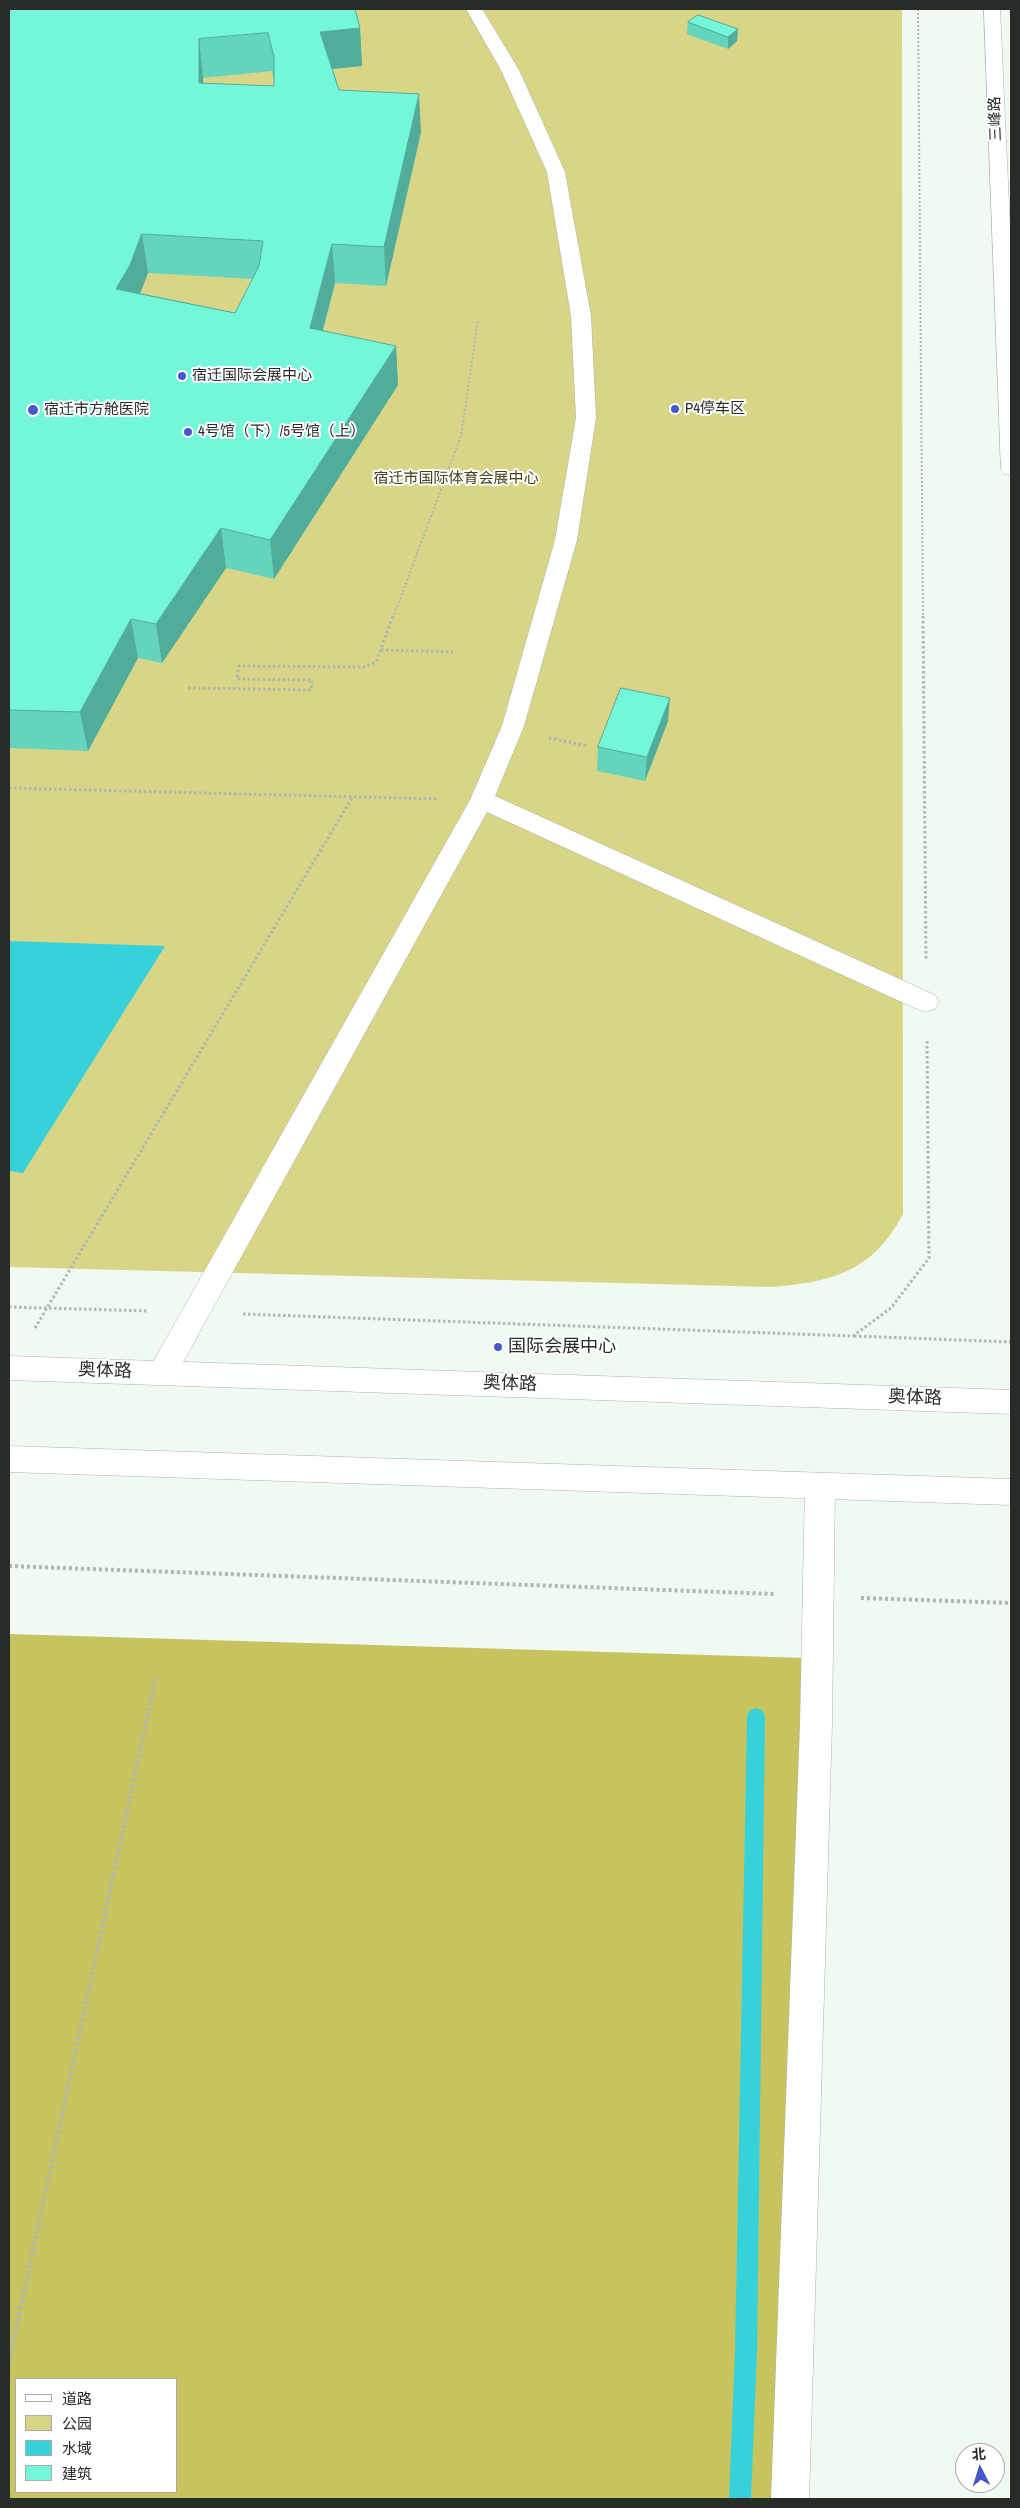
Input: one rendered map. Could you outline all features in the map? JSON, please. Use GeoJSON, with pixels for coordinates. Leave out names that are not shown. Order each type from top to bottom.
{"type":"FeatureCollection","features":[{"type":"Feature","properties":{"kind":"main road"},"geometry":{"type":"LineString","coordinates":[[162,1372],[482,800],[513,726],[566,540],[586,418],[581,316],[556,172],[510,70],[474,9]]}},
{"type":"Feature","properties":{"kind":"main road","name":"三峰路"},"geometry":{"type":"LineString","coordinates":[[992,9],[1006,224],[1011,469]]}},
{"type":"Feature","properties":{"kind":"main road"},"geometry":{"type":"LineString","coordinates":[[482,800],[926,1002]]}},
{"type":"Feature","properties":{"kind":"main road","name":"奥体路"},"geometry":{"type":"LineString","coordinates":[[9,1368],[1011,1402]]}},
{"type":"Feature","properties":{"kind":"main road"},"geometry":{"type":"LineString","coordinates":[[9,1459],[1011,1492]]}},
{"type":"Feature","properties":{"kind":"main road"},"geometry":{"type":"LineString","coordinates":[[790,2499],[816,1734],[820,1486]]}},
{"type":"Feature","properties":{"kind":"path"},"geometry":{"type":"LineString","coordinates":[[188,688],[311,690],[312,680],[237,679],[239,666],[364,667],[376,662],[461,436],[478,321]]}},
{"type":"Feature","properties":{"kind":"path"},"geometry":{"type":"LineString","coordinates":[[381,650],[453,652]]}},
{"type":"Feature","properties":{"kind":"path"},"geometry":{"type":"LineString","coordinates":[[9,788],[482,800]]}},
{"type":"Feature","properties":{"kind":"path"},"geometry":{"type":"LineString","coordinates":[[9,1368],[67,1276],[353,796]]}},
{"type":"Feature","properties":{"kind":"path"},"geometry":{"type":"LineString","coordinates":[[853,1336],[1011,1342]]}},
{"type":"Feature","properties":{"kind":"path"},"geometry":{"type":"LineString","coordinates":[[9,1566],[1011,1603]]}},
{"type":"Feature","properties":{"kind":"path"},"geometry":{"type":"LineString","coordinates":[[9,2362],[156,1676]]}},
{"type":"Feature","properties":{"kind":"green space","name":"宿迁市国际体育会展中心"},"geometry":{"type":"Polygon","coordinates":[[[9,9],[902,9],[903,1214],[878,1249],[864,1261],[832,1277],[793,1285],[771,1287],[9,1267],[9,9]]]}},
{"type":"Feature","properties":{"kind":"shaded area"},"geometry":{"type":"Polygon","coordinates":[[[9,1634],[806,1658],[777,2499],[9,2499],[9,1634]]]}},
{"type":"Feature","properties":{"kind":"water"},"geometry":{"type":"Polygon","coordinates":[[[9,941],[165,946],[23,1173],[9,1171],[9,941]]]}},
{"type":"Feature","properties":{"kind":"building","name":"宿迁国际会展中心"},"geometry":{"type":"Polygon","coordinates":[[[9,9],[355,9],[360,28],[320,32],[339,90],[419,94],[384,247],[332,244],[310,328],[396,346],[270,540],[221,528],[156,624],[131,619],[80,712],[9,710],[9,9]],[[268,33],[199,39],[199,83],[274,86],[274,57],[268,33]],[[142,234],[130,265],[116,289],[235,313],[259,266],[263,241],[142,234]]]}},
{"type":"Feature","properties":{"kind":"building"},"geometry":{"type":"Polygon","coordinates":[[[698,15],[738,29],[728,37],[688,22],[698,15]]]}},
{"type":"Feature","properties":{"kind":"building"},"geometry":{"type":"Polygon","coordinates":[[[621,688],[670,698],[647,757],[598,747],[621,688]]]}},
{"type":"Feature","properties":{"kind":"waterway"},"geometry":{"type":"LineString","coordinates":[[740,2499],[746,2351],[756,1717]]}},
{"type":"Feature","properties":{"kind":"place","name":"宿迁国际会展中心"},"geometry":{"type":"Point","coordinates":[182,376]}},
{"type":"Feature","properties":{"kind":"place","name":"P4停车区"},"geometry":{"type":"Point","coordinates":[675,409]}},
{"type":"Feature","properties":{"kind":"place","name":"宿迁市方舱医院"},"geometry":{"type":"Point","coordinates":[33,410]}},
{"type":"Feature","properties":{"kind":"place","name":"4号馆（下）/5号馆（上）"},"geometry":{"type":"Point","coordinates":[188,432]}},
{"type":"Feature","properties":{"kind":"place","name":"国际会展中心"},"geometry":{"type":"Point","coordinates":[498,1347]}}]}
